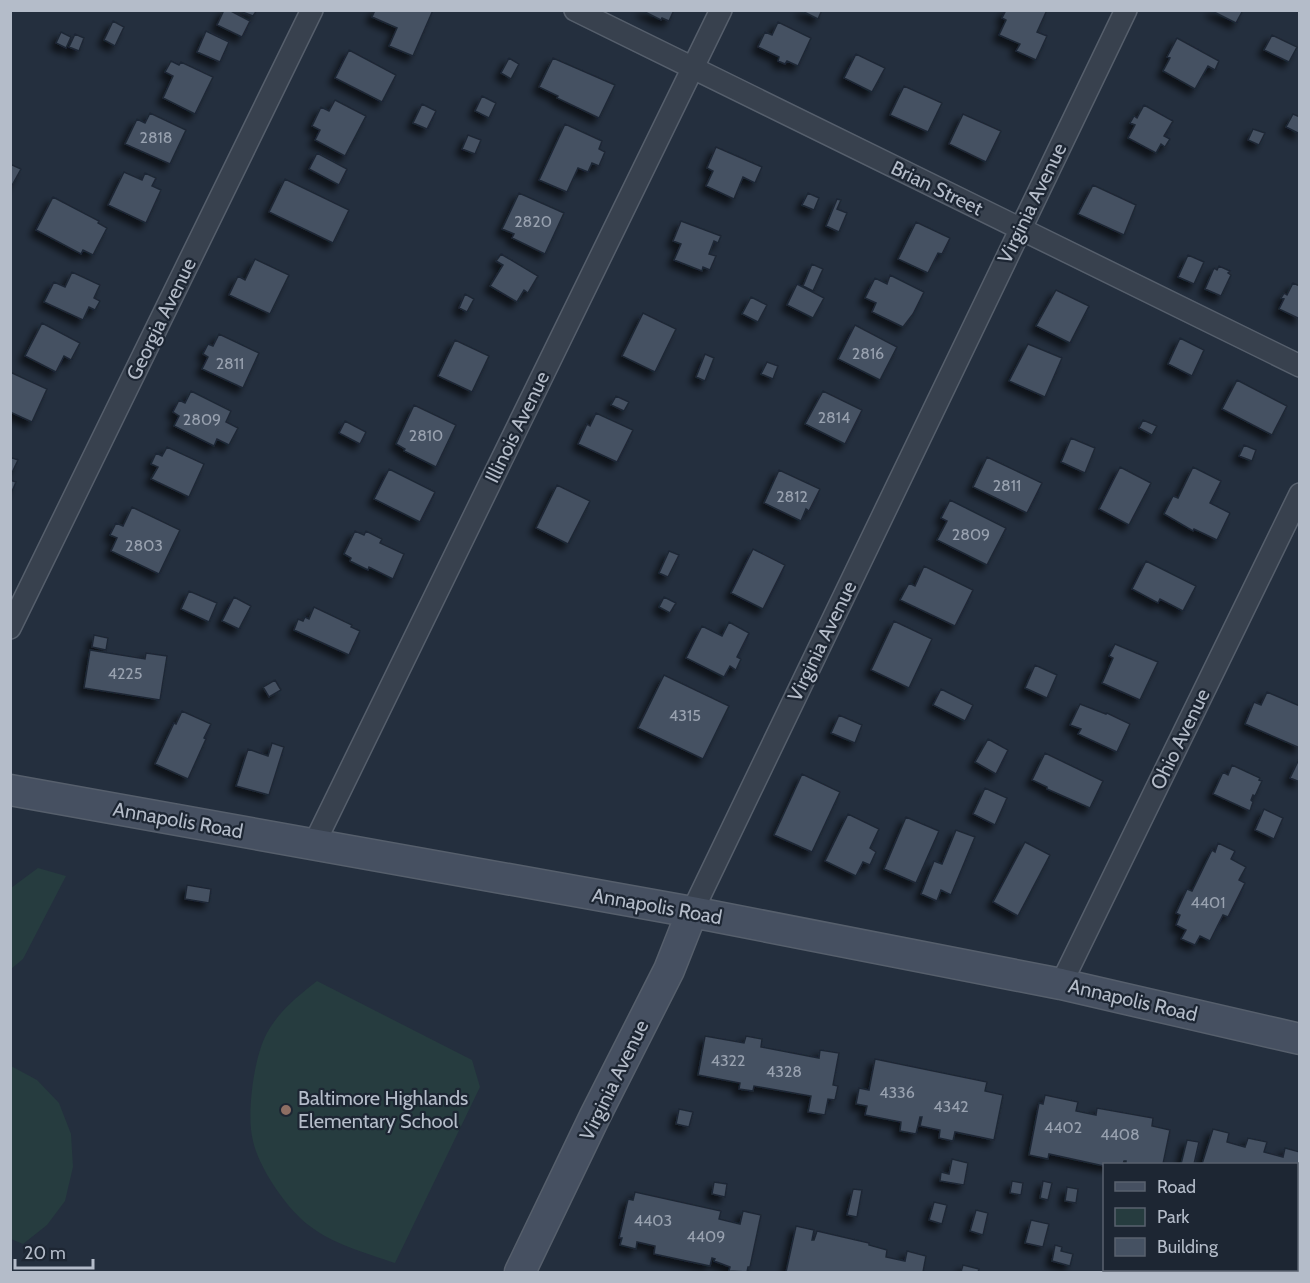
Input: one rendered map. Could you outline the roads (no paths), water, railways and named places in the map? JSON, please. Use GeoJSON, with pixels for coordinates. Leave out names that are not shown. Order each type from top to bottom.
{"type":"FeatureCollection","features":[{"type":"Feature","properties":{"kind":"main road","name":"Annapolis Road"},"geometry":{"type":"LineString","coordinates":[[10,790],[692,912],[1060,984],[1299,1039]]}},
{"type":"Feature","properties":{"kind":"main road","name":"Virginia Avenue"},"geometry":{"type":"LineString","coordinates":[[520,1272],[669,970],[692,912]]}},
{"type":"Feature","properties":{"kind":"street","name":"Georgia Avenue"},"geometry":{"type":"LineString","coordinates":[[10,628],[312,10]]}},
{"type":"Feature","properties":{"kind":"street","name":"Brian Street"},"geometry":{"type":"LineString","coordinates":[[575,10],[1299,366]]}},
{"type":"Feature","properties":{"kind":"street","name":"Illinois Avenue"},"geometry":{"type":"LineString","coordinates":[[314,844],[720,10]]}},
{"type":"Feature","properties":{"kind":"street","name":"Virginia Avenue"},"geometry":{"type":"LineString","coordinates":[[692,912],[1019,228],[1126,10]]}},
{"type":"Feature","properties":{"kind":"street","name":"Ohio Avenue"},"geometry":{"type":"LineString","coordinates":[[1060,984],[1299,494]]}},
{"type":"Feature","properties":{"kind":"place","name":"Baltimore Highlands Elementary School"},"geometry":{"type":"Point","coordinates":[286,1110]}}]}
